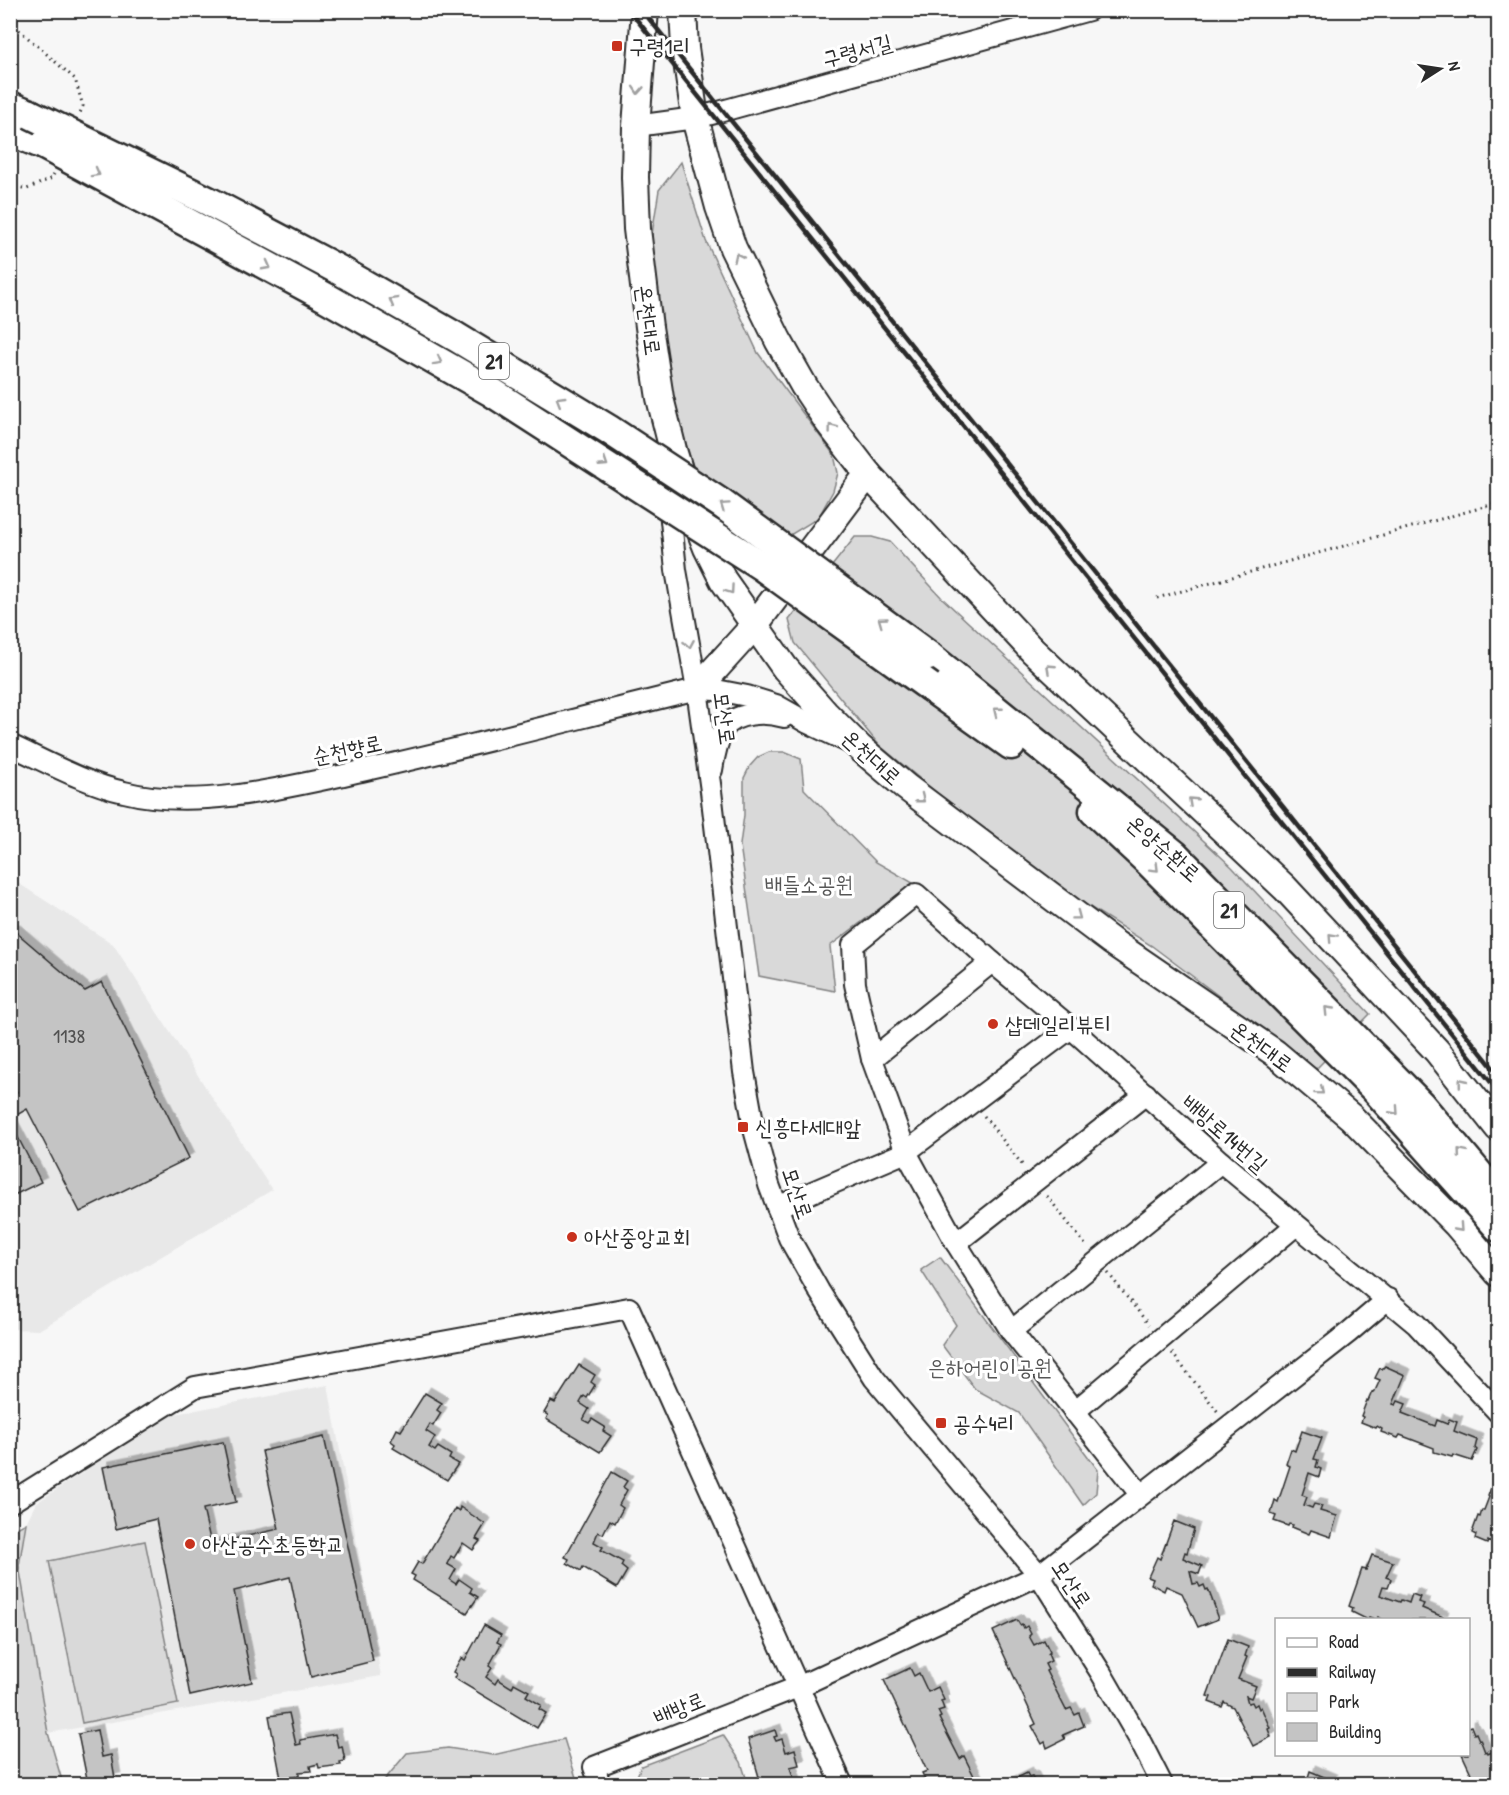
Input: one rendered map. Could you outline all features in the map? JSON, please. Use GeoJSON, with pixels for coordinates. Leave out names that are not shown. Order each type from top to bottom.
{"type":"FeatureCollection","features":[{"type":"Feature","properties":{"kind":"highway","name":"온양순환로"},"geometry":{"type":"LineString","coordinates":[[17,117],[44,146],[327,298],[490,391],[763,567],[1053,774],[1151,864],[1374,1088],[1498,1227]]}},
{"type":"Feature","properties":{"kind":"highway","name":"온양순환로"},"geometry":{"type":"LineString","coordinates":[[17,117],[210,202],[339,270],[588,417],[722,504],[929,656],[1175,855],[1420,1104],[1498,1197]]}},
{"type":"Feature","properties":{"kind":"main road","name":"온천대로"},"geometry":{"type":"LineString","coordinates":[[645,10],[636,126],[637,229],[660,398],[686,492],[707,548],[723,580],[754,626],[793,677],[860,748],[906,787],[1111,941],[1275,1053],[1351,1117],[1457,1225],[1498,1273]]}},
{"type":"Feature","properties":{"kind":"main road"},"geometry":{"type":"LineString","coordinates":[[682,10],[695,118],[719,207],[734,248],[778,340],[828,422],[868,474],[1032,650],[1286,888],[1437,1051],[1498,1128]]}},
{"type":"Feature","properties":{"kind":"main road"},"geometry":{"type":"LineString","coordinates":[[697,689],[754,626],[868,474]]}},
{"type":"Feature","properties":{"kind":"street","name":"구령서길"},"geometry":{"type":"LineString","coordinates":[[636,126],[695,118],[1089,10]]}},
{"type":"Feature","properties":{"kind":"street","name":"모산로"},"geometry":{"type":"LineString","coordinates":[[660,398],[676,570],[697,689],[711,791],[744,1072],[755,1133],[769,1185],[789,1238],[819,1292],[874,1378],[1039,1575],[1101,1673],[1138,1737],[1162,1785]]}},
{"type":"Feature","properties":{"kind":"street","name":"순천향로"},"geometry":{"type":"LineString","coordinates":[[10,746],[80,777],[124,792],[162,798],[200,798],[241,794],[321,780],[430,756],[697,689],[747,696],[776,705],[808,723]]}},
{"type":"Feature","properties":{"kind":"street"},"geometry":{"type":"LineString","coordinates":[[711,791],[714,756],[724,728],[738,718],[755,714],[780,716],[808,723],[860,748]]}},
{"type":"Feature","properties":{"kind":"street","name":"배방로14번길"},"geometry":{"type":"LineString","coordinates":[[872,1059],[855,984],[853,945],[916,894],[1221,1162],[1388,1299],[1416,1324],[1498,1412]]}},
{"type":"Feature","properties":{"kind":"street"},"geometry":{"type":"LineString","coordinates":[[992,962],[872,1059],[906,1152],[956,1243],[1011,1330],[1140,1494]]}},
{"type":"Feature","properties":{"kind":"street"},"geometry":{"type":"LineString","coordinates":[[777,1207],[906,1152],[1071,1028]]}},
{"type":"Feature","properties":{"kind":"street"},"geometry":{"type":"LineString","coordinates":[[956,1243],[1146,1095]]}},
{"type":"Feature","properties":{"kind":"street"},"geometry":{"type":"LineString","coordinates":[[1011,1330],[1221,1162]]}},
{"type":"Feature","properties":{"kind":"street"},"geometry":{"type":"LineString","coordinates":[[1074,1412],[1296,1225]]}},
{"type":"Feature","properties":{"kind":"street"},"geometry":{"type":"LineString","coordinates":[[798,1686],[1039,1575],[1348,1333],[1388,1299]]}},
{"type":"Feature","properties":{"kind":"street"},"geometry":{"type":"LineString","coordinates":[[11,1502],[195,1387],[629,1308],[842,1785]]}},
{"type":"Feature","properties":{"kind":"street","name":"배방로"},"geometry":{"type":"LineString","coordinates":[[600,1785],[594,1767],[798,1686]]}},
{"type":"Feature","properties":{"kind":"path"},"geometry":{"type":"LineString","coordinates":[[1157,598],[1498,503]]}},
{"type":"Feature","properties":{"kind":"shaded area"},"geometry":{"type":"Polygon","coordinates":[[[10,878],[113,944],[272,1190],[39,1330],[11,1329],[10,878]]]}},
{"type":"Feature","properties":{"kind":"shaded area","name":"아산공수초등학교"},"geometry":{"type":"Polygon","coordinates":[[[328,1385],[381,1676],[48,1733],[19,1566],[26,1523],[36,1503],[170,1415],[328,1385]]]}},
{"type":"Feature","properties":{"kind":"green space"},"geometry":{"type":"Polygon","coordinates":[[[681,162],[706,241],[758,353],[834,455],[838,473],[833,491],[818,518],[754,557],[717,542],[673,403],[651,271],[652,234],[659,190],[681,162]]]}},
{"type":"Feature","properties":{"kind":"green space"},"geometry":{"type":"Polygon","coordinates":[[[855,537],[872,537],[890,542],[942,598],[1232,867],[1370,1014],[1316,1069],[1152,946],[1069,894],[966,817],[879,745],[795,643],[789,620],[855,537]]]}},
{"type":"Feature","properties":{"kind":"green space","name":"배들소공원"},"geometry":{"type":"Polygon","coordinates":[[[769,752],[784,752],[801,759],[804,789],[876,862],[913,883],[830,946],[835,991],[759,976],[740,845],[744,815],[744,778],[758,757],[769,752]]]}},
{"type":"Feature","properties":{"kind":"green space","name":"은하어린이공원"},"geometry":{"type":"Polygon","coordinates":[[[940,1257],[1098,1470],[1096,1493],[1083,1505],[1019,1413],[975,1389],[942,1345],[956,1325],[921,1270],[940,1257]]]}},
{"type":"Feature","properties":{"kind":"green space"},"geometry":{"type":"Polygon","coordinates":[[[26,1523],[19,1566],[48,1733],[63,1784],[11,1784],[11,1531],[26,1523]]]}},
{"type":"Feature","properties":{"kind":"green space"},"geometry":{"type":"Polygon","coordinates":[[[145,1541],[178,1704],[82,1723],[49,1561],[145,1541]]]}},
{"type":"Feature","properties":{"kind":"green space"},"geometry":{"type":"Polygon","coordinates":[[[723,1735],[741,1762],[748,1784],[634,1784],[641,1766],[723,1735]]]}},
{"type":"Feature","properties":{"kind":"green space"},"geometry":{"type":"Polygon","coordinates":[[[564,1739],[578,1784],[381,1784],[407,1753],[448,1748],[493,1755],[564,1739]]]}},
{"type":"Feature","properties":{"kind":"building"},"geometry":{"type":"Polygon","coordinates":[[[10,927],[85,991],[102,982],[189,1158],[80,1212],[27,1109],[10,1119],[10,1095],[17,1092],[10,1079],[10,927]]]}},
{"type":"Feature","properties":{"kind":"building"},"geometry":{"type":"Polygon","coordinates":[[[10,1122],[41,1182],[10,1197],[10,1122]]]}},
{"type":"Feature","properties":{"kind":"building"},"geometry":{"type":"Polygon","coordinates":[[[579,1365],[595,1375],[591,1382],[595,1385],[587,1398],[584,1396],[580,1403],[589,1409],[583,1420],[589,1423],[592,1419],[605,1427],[603,1431],[611,1436],[600,1452],[546,1419],[548,1415],[544,1413],[551,1401],[555,1403],[579,1365]]]}},
{"type":"Feature","properties":{"kind":"building"},"geometry":{"type":"Polygon","coordinates":[[[1385,1366],[1405,1375],[1393,1404],[1396,1405],[1398,1401],[1406,1404],[1402,1413],[1435,1426],[1437,1420],[1447,1424],[1449,1419],[1457,1422],[1454,1431],[1477,1440],[1475,1448],[1477,1450],[1472,1461],[1434,1452],[1434,1448],[1400,1435],[1398,1438],[1381,1432],[1382,1429],[1377,1426],[1376,1428],[1361,1422],[1367,1400],[1372,1392],[1374,1393],[1380,1380],[1375,1378],[1380,1368],[1385,1366]]]}},
{"type":"Feature","properties":{"kind":"building"},"geometry":{"type":"Polygon","coordinates":[[[425,1393],[442,1403],[437,1410],[441,1413],[433,1426],[430,1424],[426,1431],[435,1437],[429,1447],[435,1451],[438,1447],[451,1455],[449,1459],[458,1464],[447,1480],[393,1448],[395,1444],[391,1441],[397,1429],[401,1431],[425,1393]]]}},
{"type":"Feature","properties":{"kind":"building"},"geometry":{"type":"Polygon","coordinates":[[[1302,1431],[1322,1438],[1314,1459],[1318,1460],[1316,1467],[1321,1469],[1319,1477],[1309,1473],[1302,1495],[1307,1497],[1304,1505],[1312,1508],[1314,1504],[1322,1506],[1320,1511],[1337,1516],[1331,1537],[1311,1530],[1309,1534],[1292,1527],[1293,1525],[1288,1526],[1274,1521],[1276,1516],[1271,1514],[1275,1500],[1278,1502],[1290,1466],[1286,1464],[1291,1449],[1295,1451],[1302,1431]]]}},
{"type":"Feature","properties":{"kind":"building"},"geometry":{"type":"Polygon","coordinates":[[[324,1437],[373,1661],[311,1677],[290,1577],[234,1591],[252,1682],[190,1696],[156,1519],[116,1529],[103,1467],[223,1442],[236,1502],[203,1509],[211,1544],[279,1529],[262,1451],[324,1437]]]}},
{"type":"Feature","properties":{"kind":"building"},"geometry":{"type":"Polygon","coordinates":[[[612,1472],[627,1481],[623,1487],[627,1490],[619,1505],[623,1508],[615,1523],[610,1520],[603,1534],[598,1532],[594,1542],[603,1547],[601,1550],[623,1562],[621,1566],[627,1571],[617,1588],[583,1567],[581,1571],[567,1563],[569,1559],[565,1557],[612,1472]]]}},
{"type":"Feature","properties":{"kind":"building"},"geometry":{"type":"Polygon","coordinates":[[[1495,1483],[1498,1484],[1498,1550],[1493,1548],[1494,1545],[1488,1541],[1487,1544],[1475,1539],[1476,1535],[1472,1533],[1478,1516],[1480,1517],[1484,1510],[1492,1485],[1494,1486],[1495,1483]]]}},
{"type":"Feature","properties":{"kind":"building"},"geometry":{"type":"Polygon","coordinates":[[[460,1507],[485,1524],[476,1539],[480,1541],[473,1550],[463,1543],[454,1558],[451,1556],[447,1564],[456,1569],[450,1580],[456,1584],[459,1579],[472,1588],[470,1592],[478,1597],[467,1613],[413,1580],[415,1576],[411,1574],[418,1562],[422,1564],[455,1508],[459,1511],[460,1507]]]}},
{"type":"Feature","properties":{"kind":"building"},"geometry":{"type":"Polygon","coordinates":[[[1174,1521],[1194,1529],[1187,1553],[1185,1552],[1183,1558],[1202,1566],[1199,1574],[1190,1571],[1193,1584],[1198,1583],[1200,1587],[1204,1585],[1206,1590],[1208,1589],[1216,1610],[1218,1619],[1198,1627],[1182,1593],[1166,1586],[1164,1591],[1151,1584],[1153,1579],[1148,1577],[1157,1557],[1160,1559],[1174,1521]]]}},
{"type":"Feature","properties":{"kind":"building"},"geometry":{"type":"Polygon","coordinates":[[[1372,1555],[1393,1562],[1386,1577],[1391,1579],[1388,1587],[1383,1586],[1380,1595],[1409,1603],[1412,1594],[1420,1597],[1418,1602],[1424,1604],[1422,1608],[1443,1618],[1364,1618],[1352,1612],[1353,1608],[1349,1606],[1362,1569],[1366,1570],[1372,1555]]]}},
{"type":"Feature","properties":{"kind":"building"},"geometry":{"type":"Polygon","coordinates":[[[1017,1620],[1024,1628],[1027,1626],[1034,1645],[1044,1640],[1050,1652],[1048,1654],[1051,1661],[1045,1664],[1048,1670],[1046,1671],[1066,1710],[1071,1708],[1075,1715],[1079,1713],[1084,1726],[1063,1735],[1065,1739],[1047,1748],[1045,1742],[1042,1744],[1032,1726],[1036,1724],[993,1631],[1017,1620]]]}},
{"type":"Feature","properties":{"kind":"building"},"geometry":{"type":"Polygon","coordinates":[[[484,1625],[501,1635],[497,1642],[501,1644],[489,1666],[492,1668],[486,1677],[495,1684],[498,1679],[512,1688],[514,1683],[529,1691],[526,1696],[541,1705],[539,1709],[546,1713],[537,1728],[454,1678],[456,1674],[453,1672],[461,1658],[465,1660],[484,1625]]]}},
{"type":"Feature","properties":{"kind":"building"},"geometry":{"type":"Polygon","coordinates":[[[1228,1639],[1248,1647],[1245,1656],[1247,1657],[1238,1679],[1256,1686],[1251,1698],[1246,1696],[1248,1703],[1252,1702],[1254,1706],[1257,1704],[1259,1709],[1261,1707],[1270,1728],[1268,1729],[1271,1737],[1253,1746],[1233,1707],[1224,1702],[1222,1707],[1209,1702],[1211,1697],[1207,1696],[1228,1639]]]}},
{"type":"Feature","properties":{"kind":"building"},"geometry":{"type":"Polygon","coordinates":[[[910,1668],[914,1676],[919,1673],[928,1692],[938,1687],[944,1700],[941,1701],[944,1709],[938,1711],[941,1717],[939,1718],[960,1759],[964,1756],[978,1784],[927,1784],[922,1773],[927,1771],[884,1680],[910,1668]]]}},
{"type":"Feature","properties":{"kind":"building"},"geometry":{"type":"Polygon","coordinates":[[[289,1713],[296,1745],[301,1744],[300,1740],[335,1734],[338,1747],[342,1746],[345,1761],[340,1762],[341,1765],[319,1768],[318,1764],[310,1766],[311,1771],[299,1772],[299,1776],[281,1779],[269,1716],[289,1713]]]}},
{"type":"Feature","properties":{"kind":"building"},"geometry":{"type":"Polygon","coordinates":[[[1470,1726],[1480,1739],[1485,1752],[1487,1751],[1488,1754],[1492,1752],[1495,1757],[1498,1756],[1498,1767],[1493,1769],[1498,1784],[1476,1784],[1463,1756],[1470,1756],[1470,1726]]]}},
{"type":"Feature","properties":{"kind":"building"},"geometry":{"type":"Polygon","coordinates":[[[97,1730],[102,1757],[111,1755],[115,1778],[107,1780],[108,1784],[88,1784],[78,1734],[97,1730]]]}},
{"type":"Feature","properties":{"kind":"building"},"geometry":{"type":"Polygon","coordinates":[[[775,1730],[776,1741],[782,1739],[786,1752],[795,1749],[799,1765],[790,1767],[795,1783],[761,1784],[748,1739],[775,1730]]]}},
{"type":"Feature","properties":{"kind":"building"},"geometry":{"type":"Polygon","coordinates":[[[1310,1771],[1331,1780],[1329,1784],[1306,1784],[1310,1771]]]}},
{"type":"Feature","properties":{"kind":"building"},"geometry":{"type":"Polygon","coordinates":[[[1027,1773],[1029,1777],[1032,1776],[1036,1784],[1005,1784],[1027,1773]]]}},
{"type":"Feature","properties":{"kind":"railway"},"geometry":{"type":"LineString","coordinates":[[629,10],[1498,1091]]}},
{"type":"Feature","properties":{"kind":"railway"},"geometry":{"type":"LineString","coordinates":[[642,10],[1498,1074]]}},
{"type":"Feature","properties":{"kind":"place","name":"구령1리"},"geometry":{"type":"Point","coordinates":[617,46]}},
{"type":"Feature","properties":{"kind":"place","name":"샵데일리뷰티"},"geometry":{"type":"Point","coordinates":[993,1024]}},
{"type":"Feature","properties":{"kind":"place","name":"신흥다세대앞"},"geometry":{"type":"Point","coordinates":[743,1127]}},
{"type":"Feature","properties":{"kind":"place","name":"아산중앙교회"},"geometry":{"type":"Point","coordinates":[572,1237]}},
{"type":"Feature","properties":{"kind":"place","name":"공수4리"},"geometry":{"type":"Point","coordinates":[941,1423]}},
{"type":"Feature","properties":{"kind":"place","name":"아산공수초등학교"},"geometry":{"type":"Point","coordinates":[190,1544]}}]}
